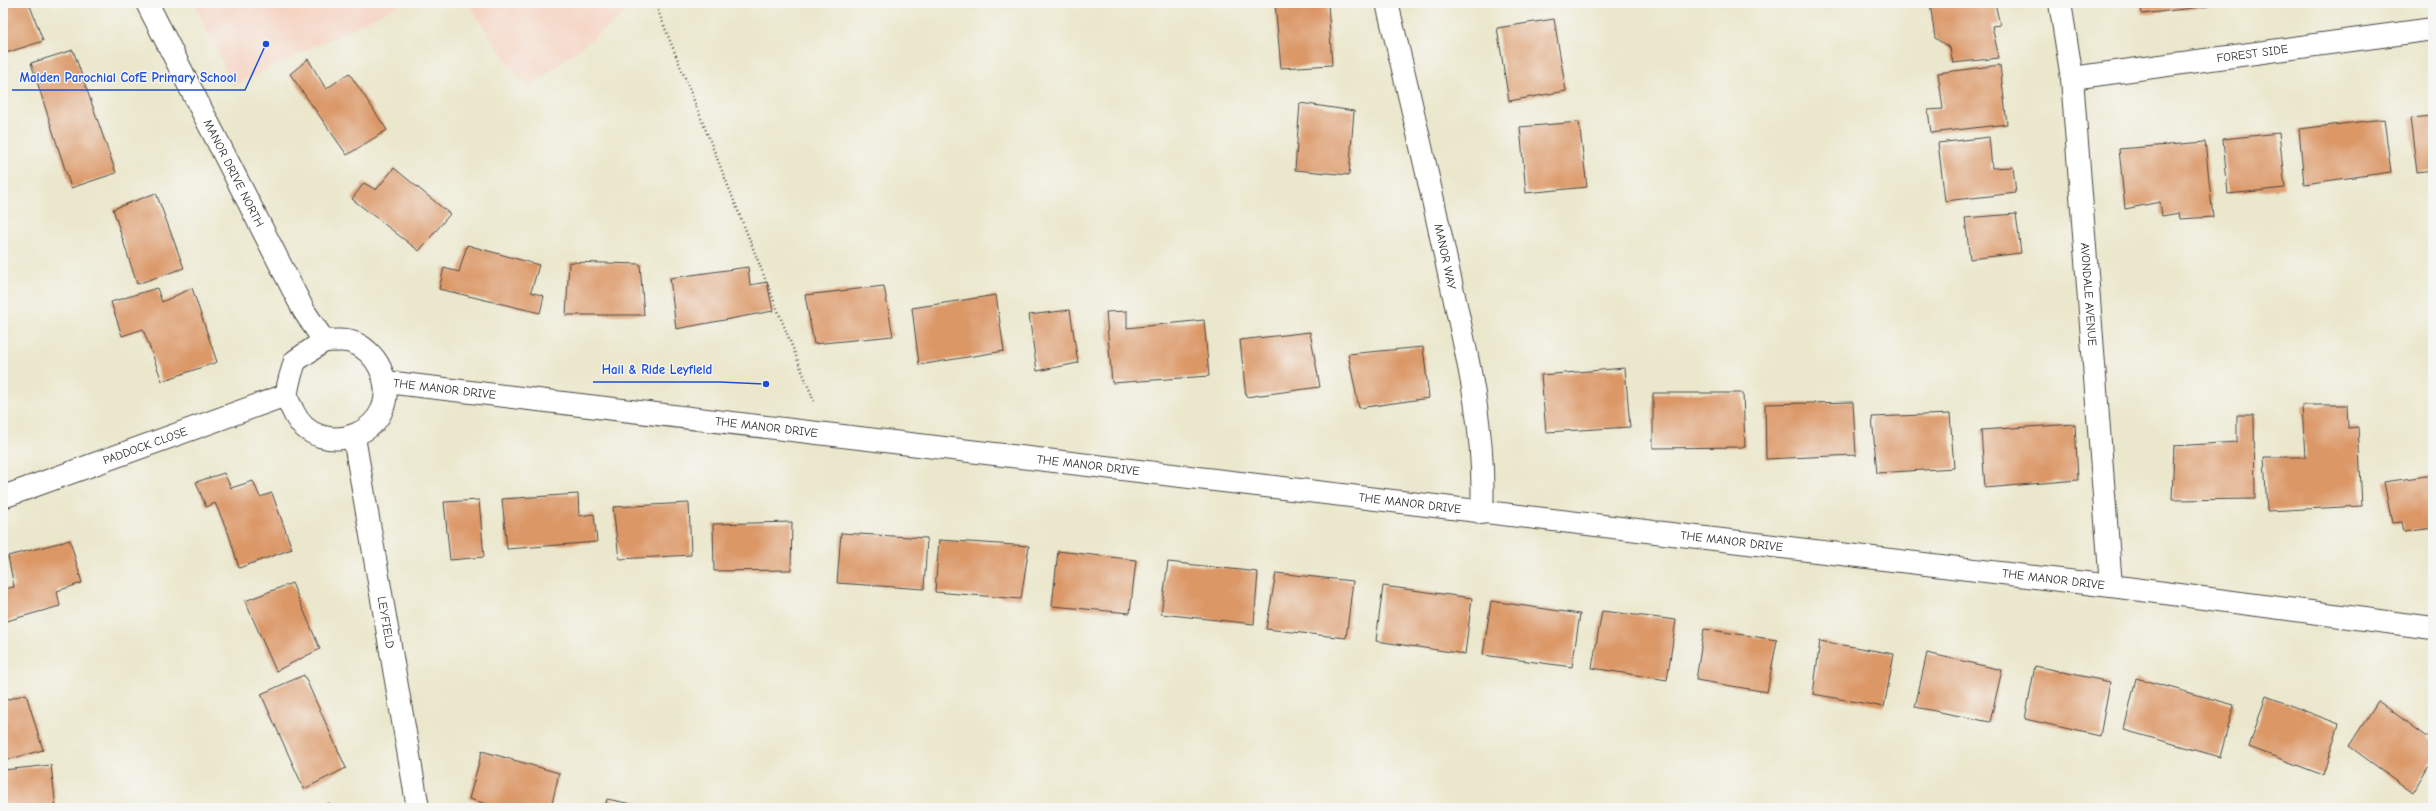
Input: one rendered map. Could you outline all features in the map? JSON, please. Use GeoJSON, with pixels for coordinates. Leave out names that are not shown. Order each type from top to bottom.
{"type":"FeatureCollection","features":[{"type":"Feature","properties":{"kind":"street","name":"MANOR DRIVE NORTH"},"geometry":{"type":"LineString","coordinates":[[147,3],[304,311],[324,341]]}},
{"type":"Feature","properties":{"kind":"street","name":"MANOR WAY"},"geometry":{"type":"LineString","coordinates":[[1387,3],[1418,132],[1476,395],[1484,473],[1482,513]]}},
{"type":"Feature","properties":{"kind":"street","name":"AVONDALE AVENUE"},"geometry":{"type":"LineString","coordinates":[[2060,3],[2072,78],[2111,586]]}},
{"type":"Feature","properties":{"kind":"street","name":"FOREST SIDE"},"geometry":{"type":"LineString","coordinates":[[2072,78],[2433,29]]}},
{"type":"Feature","properties":{"kind":"street"},"geometry":{"type":"LineString","coordinates":[[324,341],[352,342],[369,353],[375,357],[386,382],[384,405],[373,424],[354,436],[324,438],[298,422],[286,395],[295,361],[324,341]]}},
{"type":"Feature","properties":{"kind":"street","name":"THE MANOR DRIVE"},"geometry":{"type":"LineString","coordinates":[[386,382],[1482,513],[2111,586],[2433,628]]}},
{"type":"Feature","properties":{"kind":"street","name":"PADDOCK CLOSE"},"geometry":{"type":"LineString","coordinates":[[3,497],[286,395]]}},
{"type":"Feature","properties":{"kind":"street","name":"LEYFIELD"},"geometry":{"type":"LineString","coordinates":[[354,436],[418,808]]}},
{"type":"Feature","properties":{"kind":"path"},"geometry":{"type":"LineString","coordinates":[[655,3],[827,435]]}},
{"type":"Feature","properties":{"kind":"shaded area"},"geometry":{"type":"Polygon","coordinates":[[[194,3],[404,3],[233,86],[194,3]]]}},
{"type":"Feature","properties":{"kind":"shaded area"},"geometry":{"type":"Polygon","coordinates":[[[468,3],[624,3],[627,12],[528,88],[496,45],[468,3]]]}},
{"type":"Feature","properties":{"kind":"building"},"geometry":{"type":"Polygon","coordinates":[[[3,3],[29,3],[43,41],[3,54],[3,3]]]}},
{"type":"Feature","properties":{"kind":"building"},"geometry":{"type":"Polygon","coordinates":[[[1275,3],[1328,3],[1332,65],[1281,68],[1275,3]]]}},
{"type":"Feature","properties":{"kind":"building"},"geometry":{"type":"Polygon","coordinates":[[[1930,3],[1995,3],[2000,25],[1992,26],[1999,58],[1953,63],[1950,48],[1935,38],[1930,3]]]}},
{"type":"Feature","properties":{"kind":"building"},"geometry":{"type":"Polygon","coordinates":[[[2141,3],[2210,3],[2210,6],[2142,14],[2141,3]]]}},
{"type":"Feature","properties":{"kind":"building"},"geometry":{"type":"Polygon","coordinates":[[[1554,19],[1566,91],[1509,101],[1497,28],[1554,19]]]}},
{"type":"Feature","properties":{"kind":"building"},"geometry":{"type":"Polygon","coordinates":[[[73,50],[116,173],[71,188],[31,63],[73,50]]]}},
{"type":"Feature","properties":{"kind":"building"},"geometry":{"type":"Polygon","coordinates":[[[308,59],[326,89],[349,73],[387,130],[347,155],[290,74],[308,59]]]}},
{"type":"Feature","properties":{"kind":"building"},"geometry":{"type":"Polygon","coordinates":[[[2000,65],[2007,124],[1931,133],[1928,110],[1943,109],[1938,73],[2000,65]]]}},
{"type":"Feature","properties":{"kind":"building"},"geometry":{"type":"Polygon","coordinates":[[[1300,103],[1354,111],[1349,175],[1295,170],[1300,103]]]}},
{"type":"Feature","properties":{"kind":"building"},"geometry":{"type":"Polygon","coordinates":[[[2433,116],[2433,170],[2417,172],[2410,118],[2433,116]]]}},
{"type":"Feature","properties":{"kind":"building"},"geometry":{"type":"Polygon","coordinates":[[[2384,119],[2391,172],[2304,184],[2299,129],[2384,119]]]}},
{"type":"Feature","properties":{"kind":"building"},"geometry":{"type":"Polygon","coordinates":[[[1579,122],[1587,187],[1526,193],[1520,127],[1579,122]]]}},
{"type":"Feature","properties":{"kind":"building"},"geometry":{"type":"Polygon","coordinates":[[[2279,133],[2285,188],[2228,194],[2223,139],[2279,133]]]}},
{"type":"Feature","properties":{"kind":"building"},"geometry":{"type":"Polygon","coordinates":[[[1989,137],[1992,168],[2013,167],[2016,193],[1945,201],[1938,143],[1989,137]]]}},
{"type":"Feature","properties":{"kind":"building"},"geometry":{"type":"Polygon","coordinates":[[[2205,142],[2213,217],[2180,219],[2179,213],[2162,216],[2160,202],[2125,209],[2119,149],[2205,142]]]}},
{"type":"Feature","properties":{"kind":"building"},"geometry":{"type":"Polygon","coordinates":[[[394,168],[450,214],[419,251],[352,199],[364,183],[376,190],[394,168]]]}},
{"type":"Feature","properties":{"kind":"building"},"geometry":{"type":"Polygon","coordinates":[[[156,193],[184,268],[137,284],[113,209],[156,193]]]}},
{"type":"Feature","properties":{"kind":"building"},"geometry":{"type":"Polygon","coordinates":[[[2016,214],[2021,253],[1970,259],[1965,218],[2016,214]]]}},
{"type":"Feature","properties":{"kind":"building"},"geometry":{"type":"Polygon","coordinates":[[[467,245],[539,265],[531,292],[544,296],[540,313],[439,289],[444,268],[459,272],[467,245]]]}},
{"type":"Feature","properties":{"kind":"building"},"geometry":{"type":"Polygon","coordinates":[[[569,262],[640,264],[644,315],[566,315],[569,262]]]}},
{"type":"Feature","properties":{"kind":"building"},"geometry":{"type":"Polygon","coordinates":[[[748,267],[750,285],[767,282],[773,311],[676,329],[670,278],[748,267]]]}},
{"type":"Feature","properties":{"kind":"building"},"geometry":{"type":"Polygon","coordinates":[[[884,286],[893,336],[814,344],[805,295],[884,286]]]}},
{"type":"Feature","properties":{"kind":"building"},"geometry":{"type":"Polygon","coordinates":[[[157,288],[162,302],[192,288],[217,362],[162,381],[143,329],[122,336],[111,302],[157,288]]]}},
{"type":"Feature","properties":{"kind":"building"},"geometry":{"type":"Polygon","coordinates":[[[996,295],[1004,351],[919,365],[912,308],[996,295]]]}},
{"type":"Feature","properties":{"kind":"building"},"geometry":{"type":"Polygon","coordinates":[[[1070,310],[1078,363],[1037,371],[1029,315],[1070,310]]]}},
{"type":"Feature","properties":{"kind":"building"},"geometry":{"type":"Polygon","coordinates":[[[1127,311],[1127,328],[1204,320],[1209,376],[1112,383],[1106,312],[1127,311]]]}},
{"type":"Feature","properties":{"kind":"building"},"geometry":{"type":"Polygon","coordinates":[[[1310,332],[1320,387],[1246,397],[1240,340],[1310,332]]]}},
{"type":"Feature","properties":{"kind":"building"},"geometry":{"type":"Polygon","coordinates":[[[1423,347],[1429,398],[1359,408],[1348,354],[1423,347]]]}},
{"type":"Feature","properties":{"kind":"building"},"geometry":{"type":"Polygon","coordinates":[[[1625,368],[1630,427],[1546,432],[1541,375],[1625,368]]]}},
{"type":"Feature","properties":{"kind":"building"},"geometry":{"type":"Polygon","coordinates":[[[1653,393],[1743,393],[1745,447],[1653,448],[1653,393]]]}},
{"type":"Feature","properties":{"kind":"building"},"geometry":{"type":"Polygon","coordinates":[[[1853,402],[1856,455],[1766,459],[1765,404],[1853,402]]]}},
{"type":"Feature","properties":{"kind":"building"},"geometry":{"type":"Polygon","coordinates":[[[2302,405],[2347,405],[2348,428],[2358,427],[2362,506],[2267,511],[2264,457],[2305,457],[2302,405]]]}},
{"type":"Feature","properties":{"kind":"building"},"geometry":{"type":"Polygon","coordinates":[[[1950,414],[1954,468],[1877,473],[1872,417],[1950,414]]]}},
{"type":"Feature","properties":{"kind":"building"},"geometry":{"type":"Polygon","coordinates":[[[2237,415],[2254,415],[2255,499],[2172,500],[2174,446],[2237,442],[2237,415]]]}},
{"type":"Feature","properties":{"kind":"building"},"geometry":{"type":"Polygon","coordinates":[[[2075,424],[2078,480],[1985,488],[1981,430],[2075,424]]]}},
{"type":"Feature","properties":{"kind":"building"},"geometry":{"type":"Polygon","coordinates":[[[224,473],[231,488],[253,481],[260,497],[272,493],[292,549],[239,568],[229,535],[215,503],[206,507],[196,482],[224,473]]]}},
{"type":"Feature","properties":{"kind":"building"},"geometry":{"type":"Polygon","coordinates":[[[2433,475],[2433,528],[2404,532],[2402,522],[2392,523],[2384,482],[2433,475]]]}},
{"type":"Feature","properties":{"kind":"building"},"geometry":{"type":"Polygon","coordinates":[[[578,494],[579,516],[594,514],[597,542],[507,549],[502,499],[578,494]]]}},
{"type":"Feature","properties":{"kind":"building"},"geometry":{"type":"Polygon","coordinates":[[[479,500],[484,557],[450,560],[444,502],[479,500]]]}},
{"type":"Feature","properties":{"kind":"building"},"geometry":{"type":"Polygon","coordinates":[[[689,503],[691,555],[619,559],[613,507],[689,503]]]}},
{"type":"Feature","properties":{"kind":"building"},"geometry":{"type":"Polygon","coordinates":[[[792,522],[791,570],[714,571],[713,524],[792,522]]]}},
{"type":"Feature","properties":{"kind":"building"},"geometry":{"type":"Polygon","coordinates":[[[841,533],[927,538],[924,589],[837,583],[841,533]]]}},
{"type":"Feature","properties":{"kind":"building"},"geometry":{"type":"Polygon","coordinates":[[[70,540],[82,583],[57,591],[60,606],[3,622],[3,589],[14,587],[8,556],[70,540]]]}},
{"type":"Feature","properties":{"kind":"building"},"geometry":{"type":"Polygon","coordinates":[[[939,540],[1029,546],[1021,599],[935,592],[939,540]]]}},
{"type":"Feature","properties":{"kind":"building"},"geometry":{"type":"Polygon","coordinates":[[[1058,551],[1136,560],[1130,613],[1052,606],[1058,551]]]}},
{"type":"Feature","properties":{"kind":"building"},"geometry":{"type":"Polygon","coordinates":[[[1168,562],[1258,572],[1254,624],[1161,614],[1168,562]]]}},
{"type":"Feature","properties":{"kind":"building"},"geometry":{"type":"Polygon","coordinates":[[[1276,573],[1353,581],[1346,638],[1266,629],[1276,573]]]}},
{"type":"Feature","properties":{"kind":"building"},"geometry":{"type":"Polygon","coordinates":[[[292,583],[320,649],[276,671],[245,601],[292,583]]]}},
{"type":"Feature","properties":{"kind":"building"},"geometry":{"type":"Polygon","coordinates":[[[1383,586],[1472,598],[1465,654],[1376,641],[1383,586]]]}},
{"type":"Feature","properties":{"kind":"building"},"geometry":{"type":"Polygon","coordinates":[[[1491,601],[1580,614],[1572,667],[1483,655],[1491,601]]]}},
{"type":"Feature","properties":{"kind":"building"},"geometry":{"type":"Polygon","coordinates":[[[1602,611],[1676,620],[1667,680],[1592,668],[1602,611]]]}},
{"type":"Feature","properties":{"kind":"building"},"geometry":{"type":"Polygon","coordinates":[[[1704,629],[1777,640],[1767,692],[1696,680],[1704,629]]]}},
{"type":"Feature","properties":{"kind":"building"},"geometry":{"type":"Polygon","coordinates":[[[1820,641],[1894,654],[1884,707],[1813,694],[1820,641]]]}},
{"type":"Feature","properties":{"kind":"building"},"geometry":{"type":"Polygon","coordinates":[[[1927,653],[2002,670],[1990,722],[1915,707],[1927,653]]]}},
{"type":"Feature","properties":{"kind":"building"},"geometry":{"type":"Polygon","coordinates":[[[2035,666],[2110,682],[2100,736],[2025,719],[2035,666]]]}},
{"type":"Feature","properties":{"kind":"building"},"geometry":{"type":"Polygon","coordinates":[[[304,675],[346,768],[304,789],[261,694],[304,675]]]}},
{"type":"Feature","properties":{"kind":"building"},"geometry":{"type":"Polygon","coordinates":[[[2136,678],[2234,705],[2220,757],[2124,730],[2136,678]]]}},
{"type":"Feature","properties":{"kind":"building"},"geometry":{"type":"Polygon","coordinates":[[[26,694],[43,750],[3,761],[3,701],[26,694]]]}},
{"type":"Feature","properties":{"kind":"building"},"geometry":{"type":"Polygon","coordinates":[[[2266,696],[2339,724],[2323,775],[2249,747],[2266,696]]]}},
{"type":"Feature","properties":{"kind":"building"},"geometry":{"type":"Polygon","coordinates":[[[2378,701],[2433,741],[2433,759],[2413,793],[2349,746],[2378,701]]]}},
{"type":"Feature","properties":{"kind":"building"},"geometry":{"type":"Polygon","coordinates":[[[482,751],[559,773],[551,808],[502,808],[469,799],[482,751]]]}},
{"type":"Feature","properties":{"kind":"building"},"geometry":{"type":"Polygon","coordinates":[[[51,765],[56,808],[7,808],[6,801],[3,802],[3,770],[51,765]]]}},
{"type":"Feature","properties":{"kind":"building"},"geometry":{"type":"Polygon","coordinates":[[[607,799],[646,807],[646,808],[605,808],[607,799]]]}},
{"type":"Feature","properties":{"kind":"building"},"geometry":{"type":"Polygon","coordinates":[[[329,803],[332,808],[319,808],[329,803]]]}},
{"type":"Feature","properties":{"kind":"place","name":"Malden Parochial CofE Primary School"},"geometry":{"type":"Point","coordinates":[266,44]}},
{"type":"Feature","properties":{"kind":"place","name":"Hail & Ride Leyfield"},"geometry":{"type":"Point","coordinates":[766,384]}}]}
